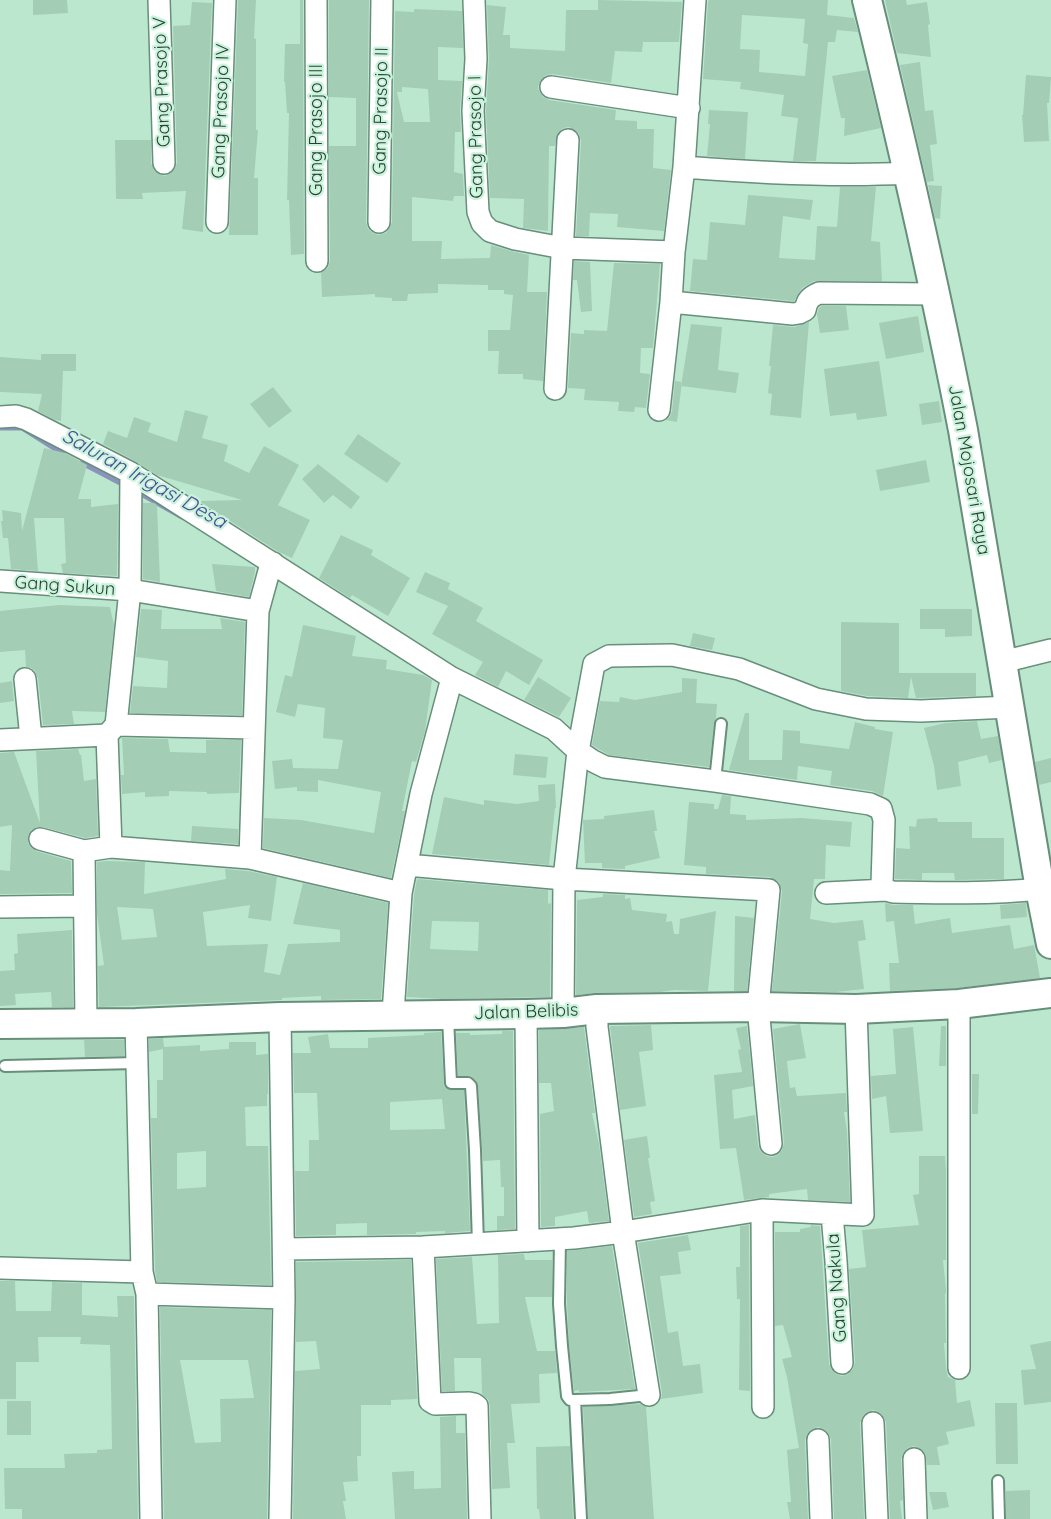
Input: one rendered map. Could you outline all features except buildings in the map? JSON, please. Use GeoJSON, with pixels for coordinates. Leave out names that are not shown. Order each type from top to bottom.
{"type":"FeatureCollection","features":[{"type":"Feature","properties":{"kind":"street","name":"Gang Prasojo V"},"geometry":{"type":"LineString","coordinates":[[159,0],[164,163]]}},
{"type":"Feature","properties":{"kind":"street","name":"Gang Prasojo IV"},"geometry":{"type":"LineString","coordinates":[[217,222],[225,0]]}},
{"type":"Feature","properties":{"kind":"street","name":"Gang Prasojo III"},"geometry":{"type":"LineString","coordinates":[[316,0],[317,261]]}},
{"type":"Feature","properties":{"kind":"street","name":"Gang Prasojo II"},"geometry":{"type":"LineString","coordinates":[[379,222],[382,0]]}},
{"type":"Feature","properties":{"kind":"street","name":"Gang Prasojo I"},"geometry":{"type":"LineString","coordinates":[[474,0],[476,59],[473,121],[478,212],[482,224],[490,231],[515,239],[563,249]]}},
{"type":"Feature","properties":{"kind":"street"},"geometry":{"type":"LineString","coordinates":[[659,410],[684,167],[695,0]]}},
{"type":"Feature","properties":{"kind":"street","name":"Jalan Mojosari Raya"},"geometry":{"type":"LineString","coordinates":[[867,0],[909,173],[963,430],[1051,944]]}},
{"type":"Feature","properties":{"kind":"street"},"geometry":{"type":"LineString","coordinates":[[551,87],[689,108]]}},
{"type":"Feature","properties":{"kind":"street"},"geometry":{"type":"LineString","coordinates":[[555,389],[568,140]]}},
{"type":"Feature","properties":{"kind":"street"},"geometry":{"type":"LineString","coordinates":[[684,167],[822,175],[909,173]]}},
{"type":"Feature","properties":{"kind":"street"},"geometry":{"type":"LineString","coordinates":[[563,249],[674,252]]}},
{"type":"Feature","properties":{"kind":"street"},"geometry":{"type":"LineString","coordinates":[[671,302],[793,314],[805,310],[810,297],[819,293],[936,294]]}},
{"type":"Feature","properties":{"kind":"street"},"geometry":{"type":"LineString","coordinates":[[0,417],[16,416],[26,419],[131,473],[452,678],[554,729],[578,751],[605,767],[870,804],[881,808],[884,820],[882,884],[886,890]]}},
{"type":"Feature","properties":{"kind":"street"},"geometry":{"type":"LineString","coordinates":[[111,847],[112,730],[130,590],[131,473]]}},
{"type":"Feature","properties":{"kind":"street"},"geometry":{"type":"LineString","coordinates":[[250,858],[258,611],[273,563]]}},
{"type":"Feature","properties":{"kind":"street","name":"Gang Sukun"},"geometry":{"type":"LineString","coordinates":[[0,581],[130,590],[258,611]]}},
{"type":"Feature","properties":{"kind":"street"},"geometry":{"type":"LineString","coordinates":[[1002,662],[1051,650]]}},
{"type":"Feature","properties":{"kind":"street"},"geometry":{"type":"LineString","coordinates":[[562,1013],[564,879],[578,751],[594,664],[609,656],[672,655],[739,669],[816,699],[866,709],[921,711],[1010,707]]}},
{"type":"Feature","properties":{"kind":"street"},"geometry":{"type":"LineString","coordinates":[[393,1014],[402,893],[421,794],[452,678]]}},
{"type":"Feature","properties":{"kind":"street"},"geometry":{"type":"LineString","coordinates":[[25,679],[31,738]]}},
{"type":"Feature","properties":{"kind":"street"},"geometry":{"type":"LineString","coordinates":[[0,740],[112,730],[254,728]]}},
{"type":"Feature","properties":{"kind":"street"},"geometry":{"type":"LineString","coordinates":[[40,839],[84,851],[111,847],[250,858],[402,893]]}},
{"type":"Feature","properties":{"kind":"street"},"geometry":{"type":"LineString","coordinates":[[84,851],[86,1024]]}},
{"type":"Feature","properties":{"kind":"street"},"geometry":{"type":"LineString","coordinates":[[407,865],[564,879],[769,890],[758,1007],[771,1144]]}},
{"type":"Feature","properties":{"kind":"street"},"geometry":{"type":"LineString","coordinates":[[826,893],[886,890],[948,894],[1019,892],[1040,889]]}},
{"type":"Feature","properties":{"kind":"street"},"geometry":{"type":"LineString","coordinates":[[0,907],[84,906]]}},
{"type":"Feature","properties":{"kind":"street","name":"Jalan Belibis"},"geometry":{"type":"LineString","coordinates":[[0,1024],[136,1023],[393,1014],[526,1014],[597,1009],[758,1007],[856,1009],[959,1004],[1051,993]]}},
{"type":"Feature","properties":{"kind":"street"},"geometry":{"type":"LineString","coordinates":[[959,1004],[959,1368]]}},
{"type":"Feature","properties":{"kind":"street"},"geometry":{"type":"LineString","coordinates":[[597,1009],[597,1027],[622,1232],[650,1395]]}},
{"type":"Feature","properties":{"kind":"street"},"geometry":{"type":"LineString","coordinates":[[284,1249],[423,1247],[560,1239],[622,1232],[762,1210],[863,1215],[856,1009]]}},
{"type":"Feature","properties":{"kind":"street"},"geometry":{"type":"LineString","coordinates":[[526,1014],[528,1241]]}},
{"type":"Feature","properties":{"kind":"street"},"geometry":{"type":"LineString","coordinates":[[279,1017],[284,1249],[280,1519]]}},
{"type":"Feature","properties":{"kind":"street"},"geometry":{"type":"LineString","coordinates":[[136,1023],[142,1272],[147,1294],[151,1519]]}},
{"type":"Feature","properties":{"kind":"street"},"geometry":{"type":"LineString","coordinates":[[762,1210],[763,1407]]}},
{"type":"Feature","properties":{"kind":"street","name":"Gang Nakula"},"geometry":{"type":"LineString","coordinates":[[832,1214],[842,1363]]}},
{"type":"Feature","properties":{"kind":"street"},"geometry":{"type":"LineString","coordinates":[[423,1247],[430,1401],[435,1404],[469,1403],[477,1406],[480,1519]]}},
{"type":"Feature","properties":{"kind":"street"},"geometry":{"type":"LineString","coordinates":[[0,1268],[142,1272]]}},
{"type":"Feature","properties":{"kind":"street"},"geometry":{"type":"LineString","coordinates":[[147,1294],[284,1298]]}},
{"type":"Feature","properties":{"kind":"street"},"geometry":{"type":"LineString","coordinates":[[873,1423],[877,1519]]}},
{"type":"Feature","properties":{"kind":"street"},"geometry":{"type":"LineString","coordinates":[[818,1440],[821,1519]]}},
{"type":"Feature","properties":{"kind":"street"},"geometry":{"type":"LineString","coordinates":[[914,1459],[916,1519]]}},
{"type":"Feature","properties":{"kind":"lane"},"geometry":{"type":"LineString","coordinates":[[715,782],[721,724]]}},
{"type":"Feature","properties":{"kind":"lane"},"geometry":{"type":"LineString","coordinates":[[448,1014],[452,1083],[468,1083],[471,1086],[478,1244]]}},
{"type":"Feature","properties":{"kind":"lane"},"geometry":{"type":"LineString","coordinates":[[5,1066],[137,1063]]}},
{"type":"Feature","properties":{"kind":"lane"},"geometry":{"type":"LineString","coordinates":[[560,1239],[559,1304],[567,1396],[570,1400],[575,1400],[650,1395]]}},
{"type":"Feature","properties":{"kind":"lane"},"geometry":{"type":"LineString","coordinates":[[575,1400],[581,1519]]}},
{"type":"Feature","properties":{"kind":"lane"},"geometry":{"type":"LineString","coordinates":[[998,1481],[999,1519]]}},
{"type":"Feature","properties":{"kind":"waterway","name":"Saluran Irigasi Desa"},"geometry":{"type":"LineString","coordinates":[[0,428],[22,428],[63,454]]}},
{"type":"Feature","properties":{"kind":"waterway","name":"Saluran Irigasi Desa"},"geometry":{"type":"LineString","coordinates":[[82,463],[124,485]]}},
{"type":"Feature","properties":{"kind":"waterway","name":"Saluran Irigasi Desa"},"geometry":{"type":"LineString","coordinates":[[136,491],[182,517]]}}]}
